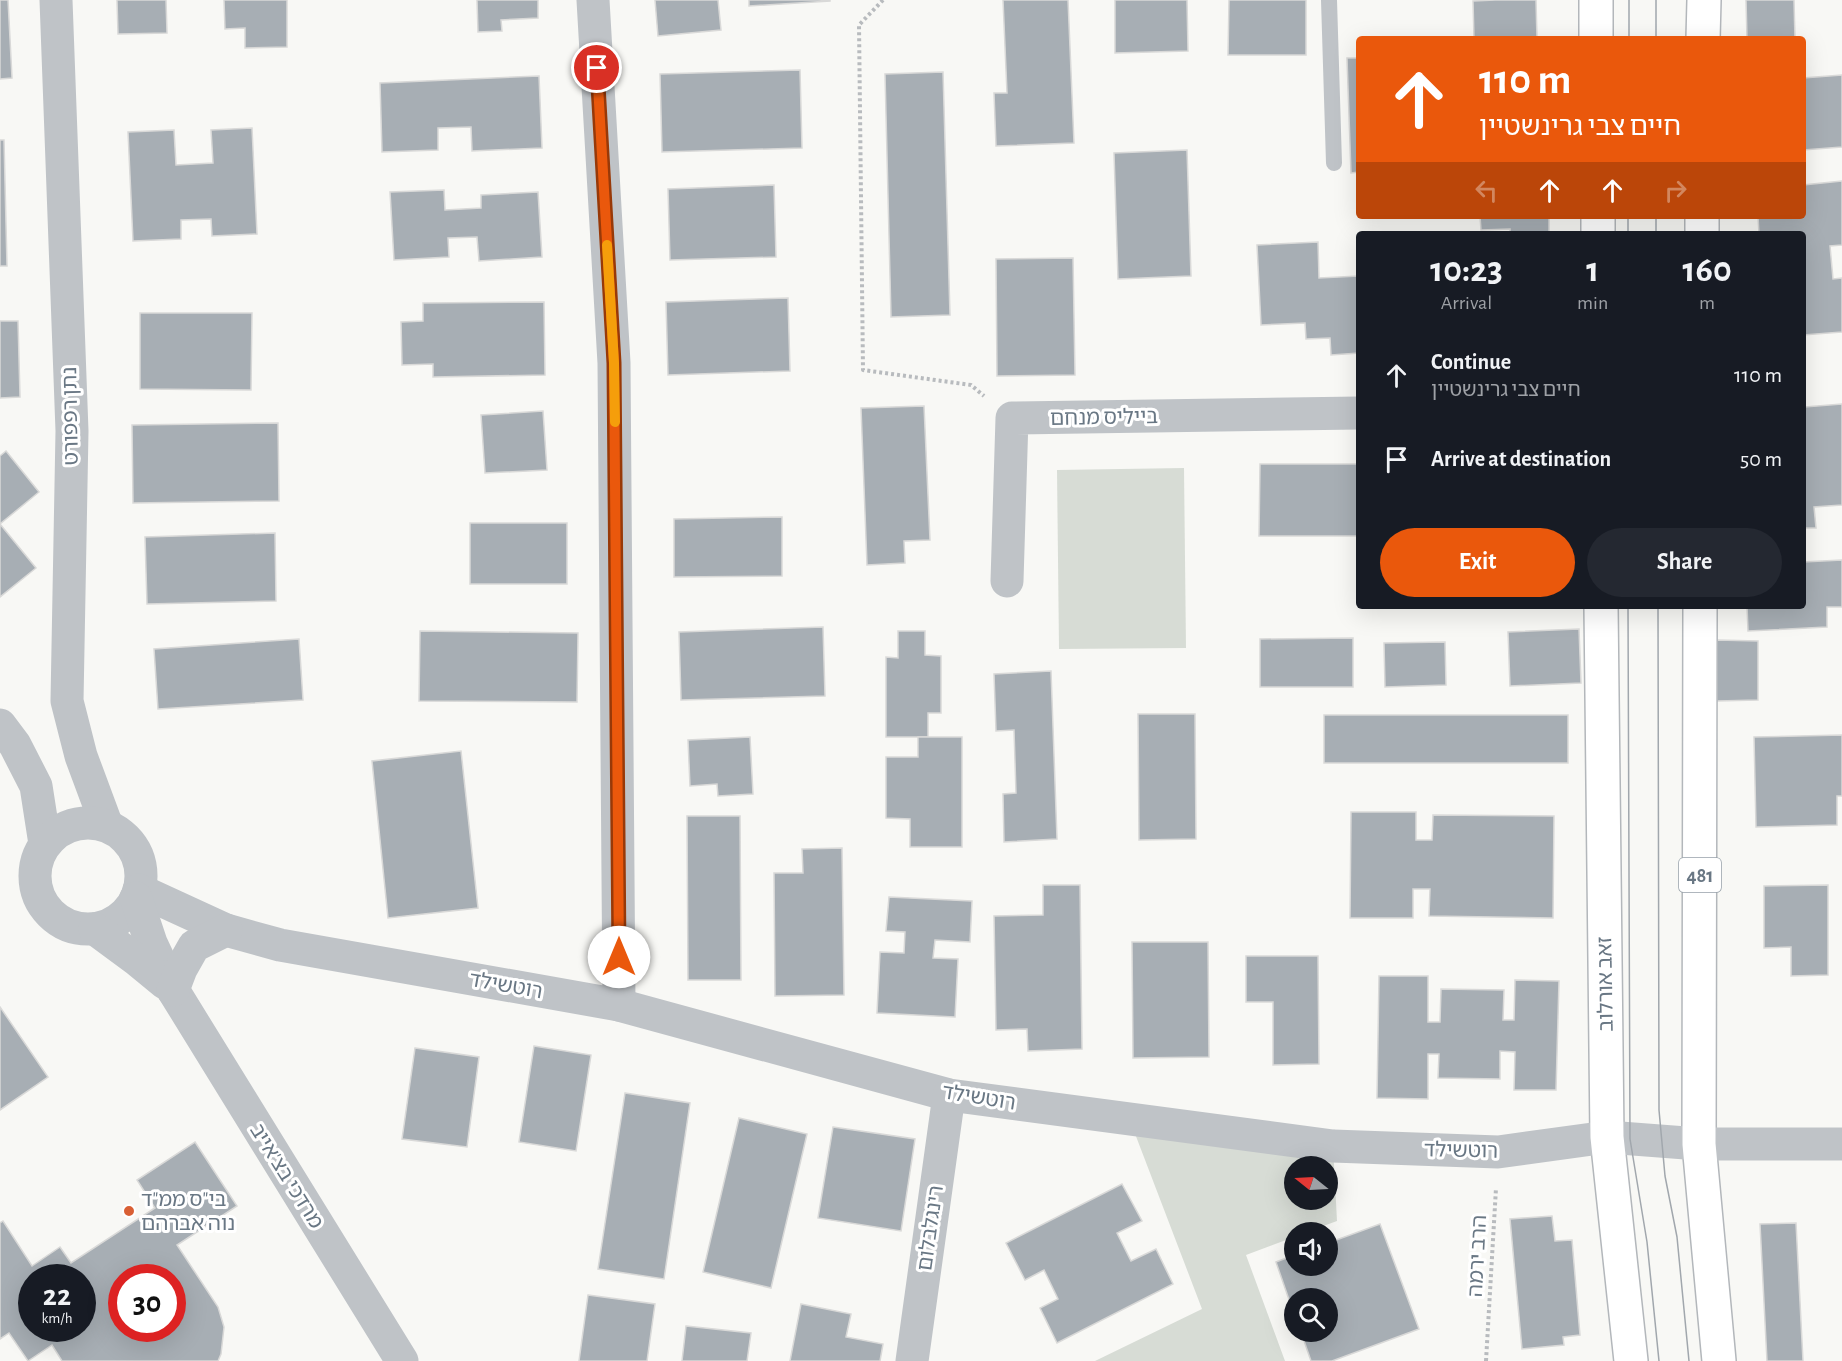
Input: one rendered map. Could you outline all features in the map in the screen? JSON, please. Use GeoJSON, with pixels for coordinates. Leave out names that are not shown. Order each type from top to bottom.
{"type":"FeatureCollection","features":[{"type":"Feature","properties":{"kind":"main road"},"geometry":{"type":"LineString","coordinates":[[1596,0],[1596,36]]}},
{"type":"Feature","properties":{"kind":"main road"},"geometry":{"type":"LineString","coordinates":[[1703,36],[1704,0]]}},
{"type":"Feature","properties":{"kind":"main road","name":"זאב אורלוב"},"geometry":{"type":"LineString","coordinates":[[1601,609],[1607,1137],[1631,1361]]}},
{"type":"Feature","properties":{"kind":"main road","name":"481"},"geometry":{"type":"LineString","coordinates":[[1700,609],[1699,1144],[1719,1361]]}},
{"type":"Feature","properties":{"kind":"street","name":"נתן רפפורט"},"geometry":{"type":"LineString","coordinates":[[56,0],[72,431],[67,701],[81,756],[108,826]]}},
{"type":"Feature","properties":{"kind":"street"},"geometry":{"type":"LineString","coordinates":[[593,0],[614,363],[619,1005]]}},
{"type":"Feature","properties":{"kind":"street","name":"בייליס מנחם"},"geometry":{"type":"LineString","coordinates":[[1012,418],[1356,413]]}},
{"type":"Feature","properties":{"kind":"street"},"geometry":{"type":"LineString","coordinates":[[1007,581],[1012,418]]}},
{"type":"Feature","properties":{"kind":"street"},"geometry":{"type":"LineString","coordinates":[[0,725],[15,746],[36,786],[45,844]]}},
{"type":"Feature","properties":{"kind":"street"},"geometry":{"type":"LineString","coordinates":[[80,823],[108,826],[128,841],[135,852],[141,877],[137,894],[126,913],[112,924],[94,929],[81,929],[67,925],[55,918],[42,903],[35,883],[35,869],[45,844],[55,834],[80,823]]}},
{"type":"Feature","properties":{"kind":"street"},"geometry":{"type":"LineString","coordinates":[[137,894],[151,943],[173,990]]}},
{"type":"Feature","properties":{"kind":"street","name":"רוטשילד"},"geometry":{"type":"LineString","coordinates":[[137,894],[226,930],[280,945],[619,1005],[949,1095],[1333,1146],[1498,1152],[1607,1137],[1699,1144],[1842,1144]]}},
{"type":"Feature","properties":{"kind":"street"},"geometry":{"type":"LineString","coordinates":[[94,929],[173,990]]}},
{"type":"Feature","properties":{"kind":"street"},"geometry":{"type":"LineString","coordinates":[[173,990],[181,969],[194,946],[226,930]]}},
{"type":"Feature","properties":{"kind":"street","name":"מרדכי בצ'אייב"},"geometry":{"type":"LineString","coordinates":[[173,990],[402,1361]]}},
{"type":"Feature","properties":{"kind":"street","name":"רינגלבלום"},"geometry":{"type":"LineString","coordinates":[[912,1361],[949,1095]]}},
{"type":"Feature","properties":{"kind":"lane"},"geometry":{"type":"LineString","coordinates":[[1329,0],[1334,163]]}},
{"type":"Feature","properties":{"kind":"path"},"geometry":{"type":"LineString","coordinates":[[883,0],[859,25],[862,370],[971,385],[1012,418]]}},
{"type":"Feature","properties":{"kind":"path","name":"הרב ירמה"},"geometry":{"type":"LineString","coordinates":[[1486,1361],[1498,1152]]}},
{"type":"Feature","properties":{"kind":"shaded area"},"geometry":{"type":"Polygon","coordinates":[[[1184,468],[1186,648],[1059,649],[1057,470],[1184,468]]]}},
{"type":"Feature","properties":{"kind":"shaded area"},"geometry":{"type":"Polygon","coordinates":[[[1129,1118],[1333,1146],[1334,1156],[1284,1156],[1284,1210],[1336,1210],[1337,1221],[1284,1222],[1284,1241],[1246,1255],[1285,1361],[1095,1361],[1202,1309],[1129,1118]]]}},
{"type":"Feature","properties":{"kind":"building"},"geometry":{"type":"Polygon","coordinates":[[[0,0],[8,0],[12,78],[0,79],[0,0]]]}},
{"type":"Feature","properties":{"kind":"building"},"geometry":{"type":"Polygon","coordinates":[[[117,0],[166,0],[167,33],[118,34],[117,0]]]}},
{"type":"Feature","properties":{"kind":"building"},"geometry":{"type":"Polygon","coordinates":[[[224,0],[287,0],[287,47],[245,48],[245,28],[225,29],[224,0]]]}},
{"type":"Feature","properties":{"kind":"building"},"geometry":{"type":"Polygon","coordinates":[[[477,0],[538,0],[538,18],[501,20],[502,31],[478,32],[477,0]]]}},
{"type":"Feature","properties":{"kind":"building"},"geometry":{"type":"Polygon","coordinates":[[[655,0],[718,0],[721,30],[658,36],[655,0]]]}},
{"type":"Feature","properties":{"kind":"building"},"geometry":{"type":"Polygon","coordinates":[[[749,0],[830,0],[830,1],[749,6],[749,0]]]}},
{"type":"Feature","properties":{"kind":"building"},"geometry":{"type":"Polygon","coordinates":[[[1003,0],[1068,0],[1074,143],[996,146],[994,93],[1007,93],[1003,0]]]}},
{"type":"Feature","properties":{"kind":"building"},"geometry":{"type":"Polygon","coordinates":[[[1115,0],[1187,0],[1188,51],[1115,53],[1115,0]]]}},
{"type":"Feature","properties":{"kind":"building"},"geometry":{"type":"Polygon","coordinates":[[[1229,0],[1306,0],[1306,55],[1228,55],[1229,0]]]}},
{"type":"Feature","properties":{"kind":"building"},"geometry":{"type":"Polygon","coordinates":[[[1536,0],[1537,36],[1474,36],[1473,1],[1536,0]]]}},
{"type":"Feature","properties":{"kind":"building"},"geometry":{"type":"Polygon","coordinates":[[[1746,0],[1794,0],[1795,36],[1747,36],[1746,0]]]}},
{"type":"Feature","properties":{"kind":"building"},"geometry":{"type":"Polygon","coordinates":[[[1347,58],[1356,58],[1356,172],[1351,173],[1347,58]]]}},
{"type":"Feature","properties":{"kind":"building"},"geometry":{"type":"Polygon","coordinates":[[[800,70],[802,148],[662,152],[660,74],[800,70]]]}},
{"type":"Feature","properties":{"kind":"building"},"geometry":{"type":"Polygon","coordinates":[[[943,72],[950,315],[891,317],[885,74],[943,72]]]}},
{"type":"Feature","properties":{"kind":"building"},"geometry":{"type":"Polygon","coordinates":[[[1842,75],[1842,147],[1806,150],[1806,78],[1842,75]]]}},
{"type":"Feature","properties":{"kind":"building"},"geometry":{"type":"Polygon","coordinates":[[[539,76],[542,148],[472,151],[471,127],[438,128],[438,150],[382,152],[380,83],[539,76]]]}},
{"type":"Feature","properties":{"kind":"building"},"geometry":{"type":"Polygon","coordinates":[[[252,128],[257,234],[212,236],[211,219],[181,220],[181,239],[133,241],[128,132],[174,130],[176,165],[213,163],[211,130],[252,128]]]}},
{"type":"Feature","properties":{"kind":"building"},"geometry":{"type":"Polygon","coordinates":[[[0,140],[4,140],[7,266],[0,266],[0,140]]]}},
{"type":"Feature","properties":{"kind":"building"},"geometry":{"type":"Polygon","coordinates":[[[1187,150],[1191,276],[1118,279],[1114,153],[1187,150]]]}},
{"type":"Feature","properties":{"kind":"building"},"geometry":{"type":"Polygon","coordinates":[[[1842,181],[1842,245],[1830,246],[1833,279],[1842,278],[1842,332],[1806,335],[1806,231],[1759,231],[1758,219],[1806,219],[1806,185],[1842,181]]]}},
{"type":"Feature","properties":{"kind":"building"},"geometry":{"type":"Polygon","coordinates":[[[774,185],[776,257],[670,260],[668,189],[774,185]]]}},
{"type":"Feature","properties":{"kind":"building"},"geometry":{"type":"Polygon","coordinates":[[[444,190],[445,210],[481,208],[481,195],[538,192],[542,257],[479,261],[477,237],[448,238],[449,257],[394,260],[390,192],[444,190]]]}},
{"type":"Feature","properties":{"kind":"building"},"geometry":{"type":"Polygon","coordinates":[[[1480,219],[1549,219],[1549,231],[1481,230],[1480,219]]]}},
{"type":"Feature","properties":{"kind":"building"},"geometry":{"type":"Polygon","coordinates":[[[1318,242],[1319,278],[1356,276],[1356,353],[1331,355],[1330,338],[1306,339],[1305,323],[1261,325],[1257,245],[1318,242]]]}},
{"type":"Feature","properties":{"kind":"building"},"geometry":{"type":"Polygon","coordinates":[[[1073,258],[1075,375],[997,376],[996,259],[1073,258]]]}},
{"type":"Feature","properties":{"kind":"building"},"geometry":{"type":"Polygon","coordinates":[[[788,298],[790,371],[668,375],[666,302],[788,298]]]}},
{"type":"Feature","properties":{"kind":"building"},"geometry":{"type":"Polygon","coordinates":[[[544,302],[545,375],[433,377],[433,364],[402,365],[401,322],[423,321],[423,303],[544,302]]]}},
{"type":"Feature","properties":{"kind":"building"},"geometry":{"type":"Polygon","coordinates":[[[140,313],[252,313],[251,390],[140,389],[140,313]]]}},
{"type":"Feature","properties":{"kind":"building"},"geometry":{"type":"Polygon","coordinates":[[[0,321],[18,321],[20,397],[0,398],[0,321]]]}},
{"type":"Feature","properties":{"kind":"building"},"geometry":{"type":"Polygon","coordinates":[[[1842,404],[1842,505],[1814,507],[1816,528],[1806,528],[1806,407],[1842,404]]]}},
{"type":"Feature","properties":{"kind":"building"},"geometry":{"type":"Polygon","coordinates":[[[924,406],[930,540],[904,541],[905,563],[867,565],[861,408],[924,406]]]}},
{"type":"Feature","properties":{"kind":"building"},"geometry":{"type":"Polygon","coordinates":[[[543,411],[547,470],[485,473],[481,415],[543,411]]]}},
{"type":"Feature","properties":{"kind":"building"},"geometry":{"type":"Polygon","coordinates":[[[278,423],[279,501],[133,503],[132,425],[278,423]]]}},
{"type":"Feature","properties":{"kind":"building"},"geometry":{"type":"Polygon","coordinates":[[[6,451],[39,492],[0,524],[0,456],[6,451]]]}},
{"type":"Feature","properties":{"kind":"building"},"geometry":{"type":"Polygon","coordinates":[[[1260,464],[1356,464],[1356,536],[1259,536],[1260,464]]]}},
{"type":"Feature","properties":{"kind":"building"},"geometry":{"type":"Polygon","coordinates":[[[782,517],[782,576],[674,577],[674,519],[782,517]]]}},
{"type":"Feature","properties":{"kind":"building"},"geometry":{"type":"Polygon","coordinates":[[[470,523],[567,523],[567,584],[470,584],[470,523]]]}},
{"type":"Feature","properties":{"kind":"building"},"geometry":{"type":"Polygon","coordinates":[[[0,524],[36,568],[0,597],[0,524]]]}},
{"type":"Feature","properties":{"kind":"building"},"geometry":{"type":"Polygon","coordinates":[[[275,533],[276,601],[147,604],[145,537],[275,533]]]}},
{"type":"Feature","properties":{"kind":"building"},"geometry":{"type":"Polygon","coordinates":[[[1842,560],[1842,607],[1827,607],[1827,627],[1748,631],[1747,609],[1806,609],[1806,562],[1842,560]]]}},
{"type":"Feature","properties":{"kind":"building"},"geometry":{"type":"Polygon","coordinates":[[[823,627],[825,696],[681,700],[679,632],[823,627]]]}},
{"type":"Feature","properties":{"kind":"building"},"geometry":{"type":"Polygon","coordinates":[[[1579,629],[1581,683],[1510,686],[1508,632],[1579,629]]]}},
{"type":"Feature","properties":{"kind":"building"},"geometry":{"type":"Polygon","coordinates":[[[420,631],[578,633],[577,702],[419,701],[420,631]]]}},
{"type":"Feature","properties":{"kind":"building"},"geometry":{"type":"Polygon","coordinates":[[[898,631],[925,631],[925,655],[941,656],[941,713],[928,713],[928,737],[886,737],[886,657],[898,658],[898,631]]]}},
{"type":"Feature","properties":{"kind":"building"},"geometry":{"type":"Polygon","coordinates":[[[1353,638],[1353,687],[1260,687],[1260,639],[1353,638]]]}},
{"type":"Feature","properties":{"kind":"building"},"geometry":{"type":"Polygon","coordinates":[[[299,639],[303,700],[158,709],[154,649],[299,639]]]}},
{"type":"Feature","properties":{"kind":"building"},"geometry":{"type":"Polygon","coordinates":[[[1717,640],[1758,641],[1758,700],[1717,701],[1717,640]]]}},
{"type":"Feature","properties":{"kind":"building"},"geometry":{"type":"Polygon","coordinates":[[[1445,642],[1446,685],[1385,687],[1384,643],[1445,642]]]}},
{"type":"Feature","properties":{"kind":"building"},"geometry":{"type":"Polygon","coordinates":[[[1051,671],[1057,839],[1004,842],[1003,794],[1016,793],[1014,730],[996,731],[994,674],[1051,671]]]}},
{"type":"Feature","properties":{"kind":"building"},"geometry":{"type":"Polygon","coordinates":[[[1138,714],[1195,714],[1196,839],[1139,840],[1138,714]]]}},
{"type":"Feature","properties":{"kind":"building"},"geometry":{"type":"Polygon","coordinates":[[[1324,715],[1568,715],[1568,763],[1324,763],[1324,715]]]}},
{"type":"Feature","properties":{"kind":"building"},"geometry":{"type":"Polygon","coordinates":[[[1842,735],[1842,796],[1837,796],[1837,825],[1756,827],[1754,737],[1842,735]]]}},
{"type":"Feature","properties":{"kind":"building"},"geometry":{"type":"Polygon","coordinates":[[[750,737],[753,794],[718,796],[717,784],[690,786],[688,740],[750,737]]]}},
{"type":"Feature","properties":{"kind":"building"},"geometry":{"type":"Polygon","coordinates":[[[918,737],[962,737],[962,847],[910,847],[910,819],[886,818],[886,757],[918,757],[918,737]]]}},
{"type":"Feature","properties":{"kind":"building"},"geometry":{"type":"Polygon","coordinates":[[[461,751],[478,908],[388,918],[372,761],[461,751]]]}},
{"type":"Feature","properties":{"kind":"building"},"geometry":{"type":"Polygon","coordinates":[[[1351,812],[1416,812],[1416,840],[1432,840],[1433,815],[1554,816],[1553,918],[1429,916],[1430,889],[1413,889],[1413,918],[1350,918],[1351,812]]]}},
{"type":"Feature","properties":{"kind":"building"},"geometry":{"type":"Polygon","coordinates":[[[687,816],[740,816],[741,980],[688,980],[687,816]]]}},
{"type":"Feature","properties":{"kind":"building"},"geometry":{"type":"Polygon","coordinates":[[[842,848],[844,995],[775,996],[774,873],[803,873],[802,849],[842,848]]]}},
{"type":"Feature","properties":{"kind":"building"},"geometry":{"type":"Polygon","coordinates":[[[1043,885],[1080,885],[1082,1049],[1028,1051],[1027,1029],[996,1030],[994,916],[1043,915],[1043,885]]]}},
{"type":"Feature","properties":{"kind":"building"},"geometry":{"type":"Polygon","coordinates":[[[1828,885],[1828,975],[1791,976],[1791,947],[1764,948],[1764,886],[1828,885]]]}},
{"type":"Feature","properties":{"kind":"building"},"geometry":{"type":"Polygon","coordinates":[[[889,897],[972,901],[970,942],[935,940],[933,958],[958,959],[955,1017],[877,1013],[880,952],[904,953],[905,932],[886,931],[889,897]]]}},
{"type":"Feature","properties":{"kind":"building"},"geometry":{"type":"Polygon","coordinates":[[[1132,942],[1208,942],[1209,1057],[1133,1058],[1132,942]]]}},
{"type":"Feature","properties":{"kind":"building"},"geometry":{"type":"Polygon","coordinates":[[[1246,956],[1318,956],[1319,1064],[1273,1065],[1273,1002],[1246,1002],[1246,956]]]}},
{"type":"Feature","properties":{"kind":"building"},"geometry":{"type":"Polygon","coordinates":[[[1379,976],[1428,976],[1428,1022],[1440,1022],[1441,989],[1504,990],[1503,1020],[1514,1020],[1515,980],[1559,981],[1556,1090],[1514,1090],[1515,1052],[1500,1051],[1500,1079],[1438,1078],[1439,1054],[1428,1054],[1428,1099],[1377,1098],[1379,976]]]}},
{"type":"Feature","properties":{"kind":"building"},"geometry":{"type":"Polygon","coordinates":[[[0,1007],[48,1077],[0,1110],[0,1007]]]}},
{"type":"Feature","properties":{"kind":"building"},"geometry":{"type":"Polygon","coordinates":[[[534,1046],[591,1055],[576,1151],[519,1142],[534,1046]]]}},
{"type":"Feature","properties":{"kind":"building"},"geometry":{"type":"Polygon","coordinates":[[[415,1048],[479,1057],[467,1147],[402,1139],[415,1048]]]}},
{"type":"Feature","properties":{"kind":"building"},"geometry":{"type":"Polygon","coordinates":[[[625,1093],[690,1103],[664,1279],[598,1269],[625,1093]]]}},
{"type":"Feature","properties":{"kind":"building"},"geometry":{"type":"Polygon","coordinates":[[[739,1118],[807,1134],[771,1288],[703,1272],[739,1118]]]}},
{"type":"Feature","properties":{"kind":"building"},"geometry":{"type":"Polygon","coordinates":[[[833,1127],[915,1139],[901,1231],[818,1218],[833,1127]]]}},
{"type":"Feature","properties":{"kind":"building"},"geometry":{"type":"Polygon","coordinates":[[[195,1142],[237,1206],[177,1245],[218,1307],[224,1327],[218,1361],[62,1361],[52,1345],[28,1361],[9,1333],[0,1339],[0,1223],[3,1221],[31,1264],[18,1264],[18,1342],[96,1342],[96,1264],[35,1264],[60,1247],[71,1263],[155,1208],[137,1180],[195,1142]]]}},
{"type":"Feature","properties":{"kind":"building"},"geometry":{"type":"Polygon","coordinates":[[[1122,1184],[1142,1221],[1117,1233],[1131,1261],[1156,1249],[1173,1284],[1057,1343],[1040,1308],[1058,1299],[1044,1270],[1025,1280],[1006,1243],[1122,1184]]]}},
{"type":"Feature","properties":{"kind":"building"},"geometry":{"type":"Polygon","coordinates":[[[1552,1216],[1555,1241],[1572,1240],[1580,1335],[1563,1337],[1564,1345],[1522,1349],[1510,1219],[1552,1216]]]}},
{"type":"Feature","properties":{"kind":"building"},"geometry":{"type":"Polygon","coordinates":[[[1796,1223],[1803,1361],[1767,1361],[1760,1224],[1796,1223]]]}},
{"type":"Feature","properties":{"kind":"building"},"geometry":{"type":"Polygon","coordinates":[[[1380,1224],[1419,1329],[1332,1361],[1311,1361],[1304,1342],[1338,1342],[1338,1288],[1285,1288],[1276,1262],[1284,1259],[1284,1276],[1338,1276],[1338,1239],[1380,1224]]]}},
{"type":"Feature","properties":{"kind":"building"},"geometry":{"type":"Polygon","coordinates":[[[588,1295],[655,1304],[647,1361],[579,1361],[588,1295]]]}},
{"type":"Feature","properties":{"kind":"building"},"geometry":{"type":"Polygon","coordinates":[[[801,1304],[851,1314],[846,1337],[883,1344],[880,1361],[790,1361],[801,1304]]]}},
{"type":"Feature","properties":{"kind":"building"},"geometry":{"type":"Polygon","coordinates":[[[686,1326],[751,1333],[747,1361],[682,1361],[686,1326]]]}},
{"type":"Feature","properties":{"kind":"tram line"},"geometry":{"type":"LineString","coordinates":[[1629,0],[1629,36]]}},
{"type":"Feature","properties":{"kind":"tram line"},"geometry":{"type":"LineString","coordinates":[[1656,0],[1656,36]]}},
{"type":"Feature","properties":{"kind":"tram line"},"geometry":{"type":"LineString","coordinates":[[1628,219],[1628,231]]}},
{"type":"Feature","properties":{"kind":"tram line"},"geometry":{"type":"LineString","coordinates":[[1656,219],[1656,231]]}},
{"type":"Feature","properties":{"kind":"tram line"},"geometry":{"type":"LineString","coordinates":[[1628,609],[1630,1139],[1647,1242],[1659,1361]]}},
{"type":"Feature","properties":{"kind":"tram line"},"geometry":{"type":"LineString","coordinates":[[1658,609],[1659,1110],[1665,1176],[1677,1237],[1689,1361]]}},
{"type":"Feature","properties":{"kind":"slow traffic"},"geometry":{"type":"LineString","coordinates":[[607,245],[615,422]]}},
{"type":"Feature","properties":{"kind":"place","name":"בי\"ס ממ\"ד נוה אברהם"},"geometry":{"type":"Point","coordinates":[129,1211]}},
{"type":"Feature","properties":{"kind":"route"},"geometry":{"type":"LineString","coordinates":[[597,68],[614,363],[619,957]]}}]}
